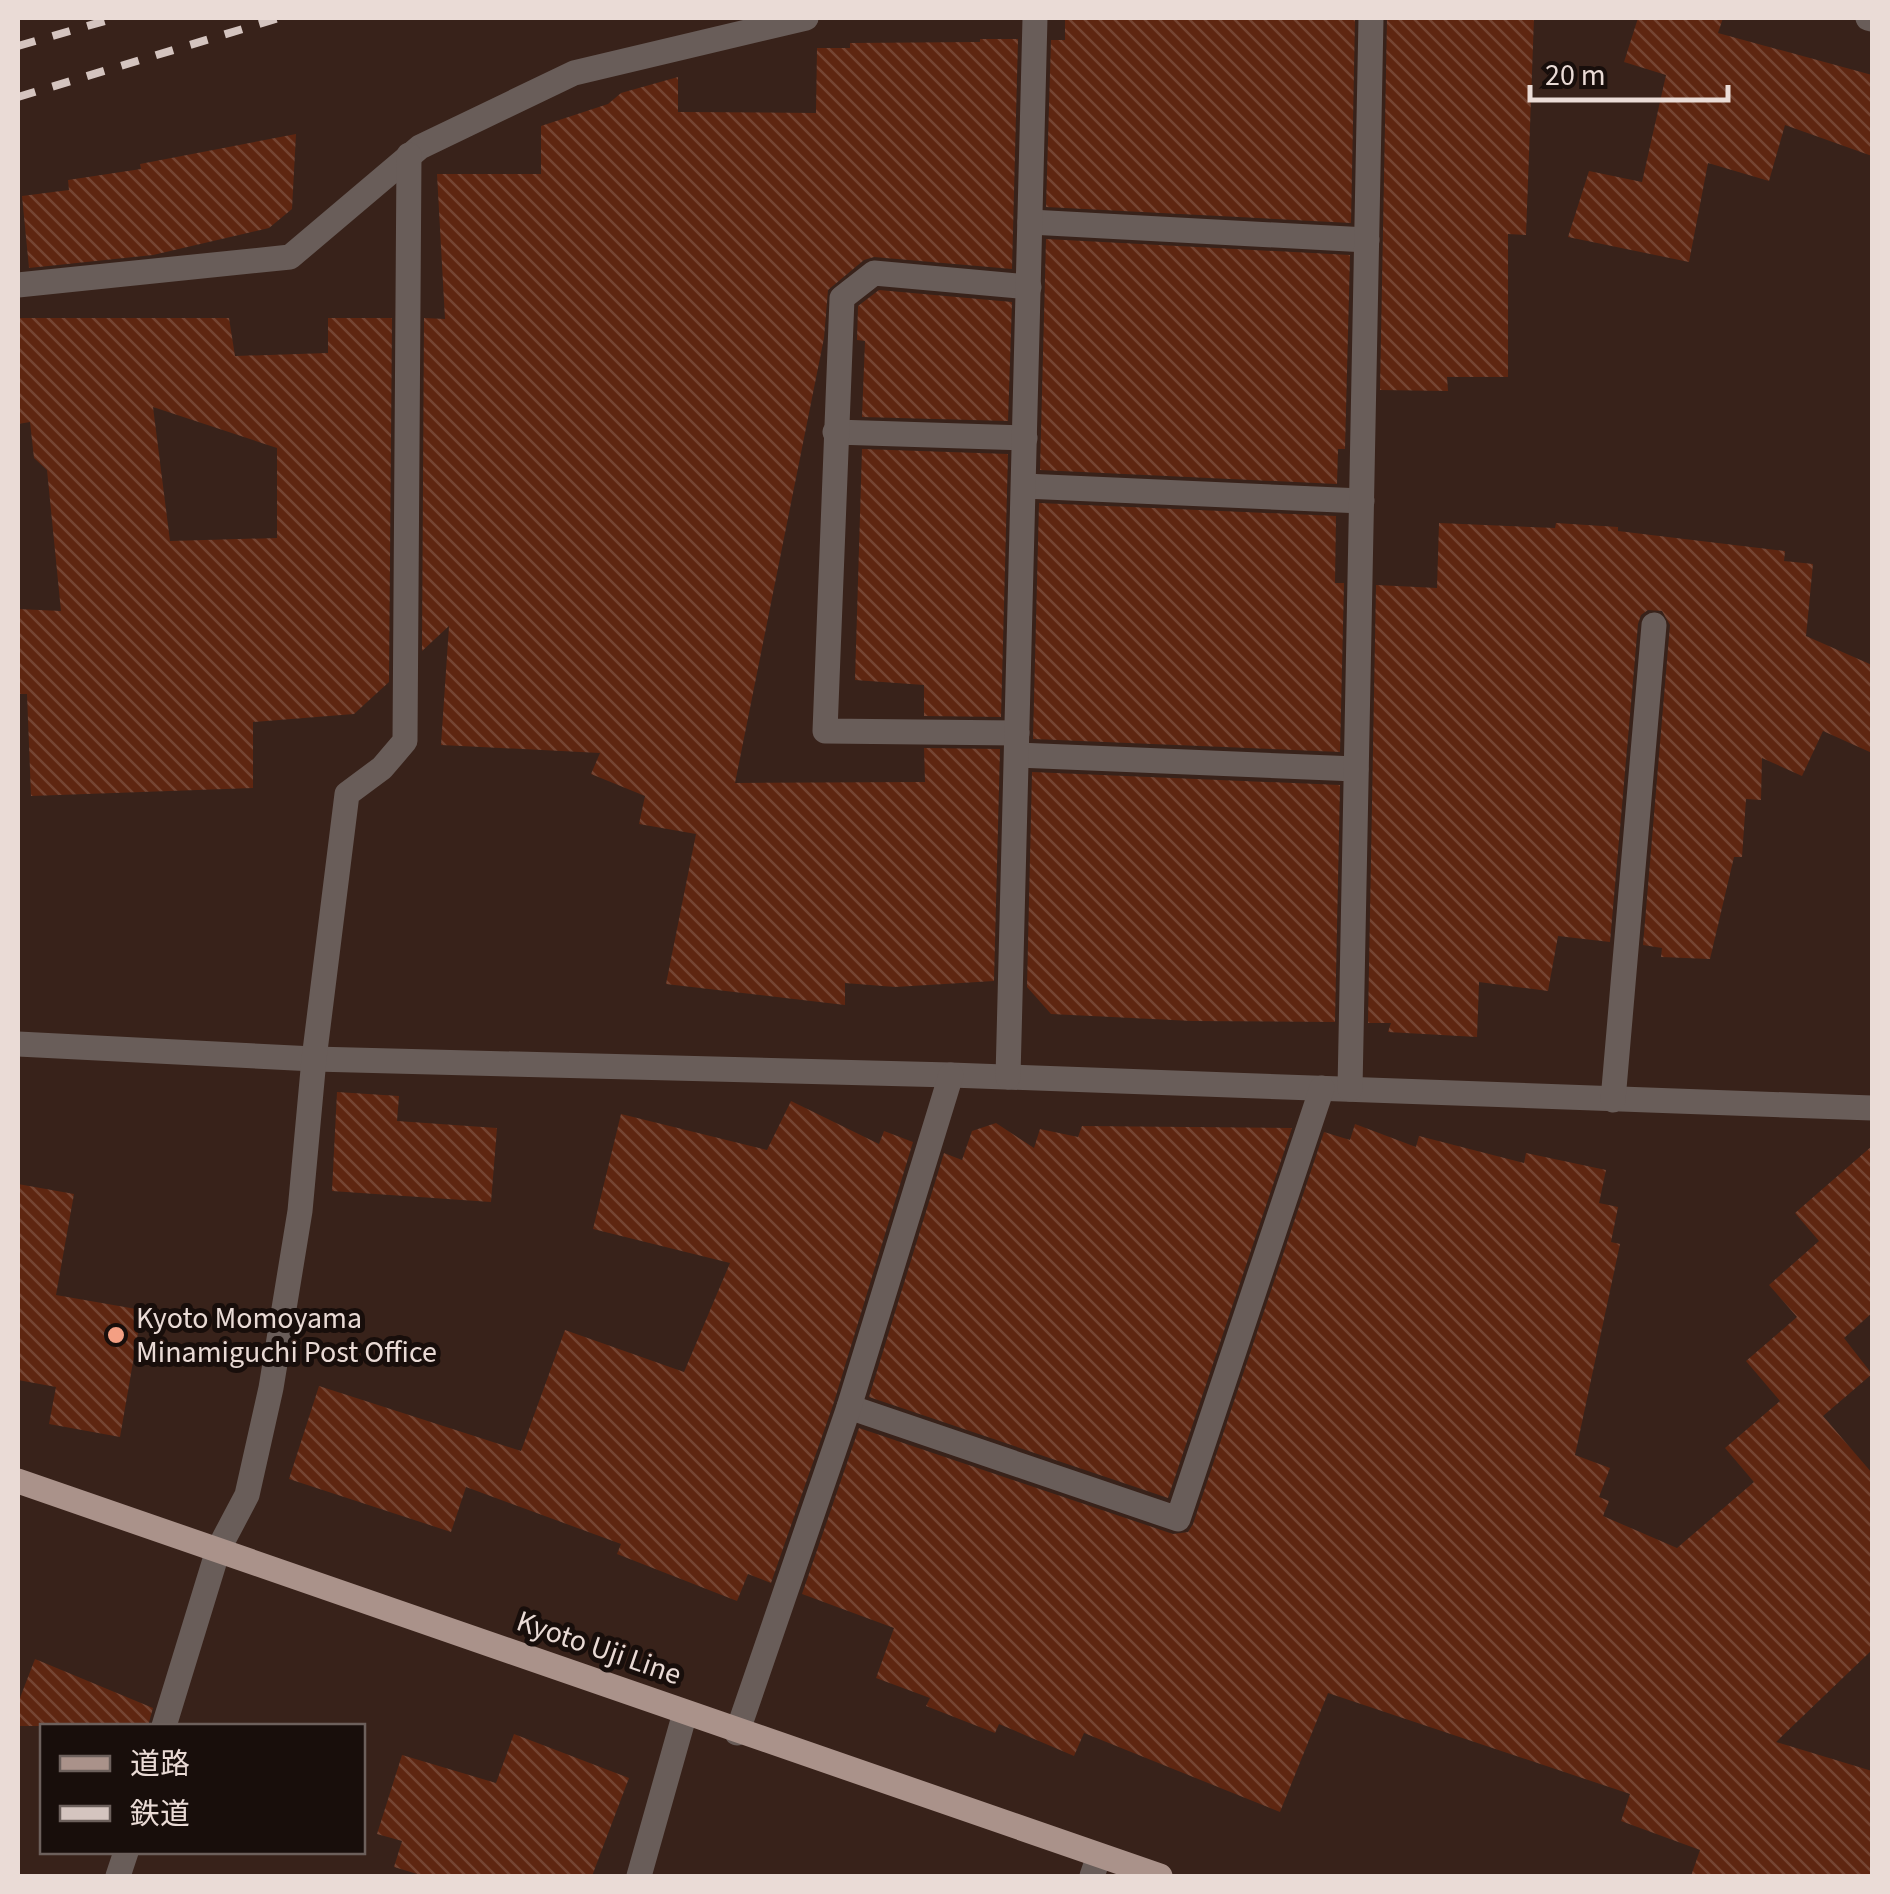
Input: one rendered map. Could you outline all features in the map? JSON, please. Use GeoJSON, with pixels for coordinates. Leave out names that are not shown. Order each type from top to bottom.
{"type":"FeatureCollection","features":[{"type":"Feature","properties":{"kind":"main road","name":"Kyoto Uji Line"},"geometry":{"type":"LineString","coordinates":[[18,1482],[685,1712],[1096,1866],[1160,1876]]}},
{"type":"Feature","properties":{"kind":"street"},"geometry":{"type":"LineString","coordinates":[[18,284],[290,257],[420,146],[574,73],[806,18]]}},
{"type":"Feature","properties":{"kind":"street"},"geometry":{"type":"LineString","coordinates":[[1008,1077],[1035,18]]}},
{"type":"Feature","properties":{"kind":"street"},"geometry":{"type":"LineString","coordinates":[[1350,1089],[1372,18]]}},
{"type":"Feature","properties":{"kind":"street"},"geometry":{"type":"LineString","coordinates":[[165,1724],[218,1550],[247,1495],[271,1388],[300,1212],[314,1059],[347,794],[382,768],[405,741],[409,156]]}},
{"type":"Feature","properties":{"kind":"street"},"geometry":{"type":"LineString","coordinates":[[1030,222],[1367,240]]}},
{"type":"Feature","properties":{"kind":"street"},"geometry":{"type":"LineString","coordinates":[[1028,287],[874,273],[842,298],[825,731],[1356,769]]}},
{"type":"Feature","properties":{"kind":"street"},"geometry":{"type":"LineString","coordinates":[[835,432],[1024,438]]}},
{"type":"Feature","properties":{"kind":"street"},"geometry":{"type":"LineString","coordinates":[[1024,486],[1362,501]]}},
{"type":"Feature","properties":{"kind":"street"},"geometry":{"type":"LineString","coordinates":[[1613,1100],[1654,625]]}},
{"type":"Feature","properties":{"kind":"street"},"geometry":{"type":"LineString","coordinates":[[18,1044],[314,1059],[950,1075],[1872,1108]]}},
{"type":"Feature","properties":{"kind":"street"},"geometry":{"type":"LineString","coordinates":[[738,1733],[849,1407],[950,1075]]}},
{"type":"Feature","properties":{"kind":"street"},"geometry":{"type":"LineString","coordinates":[[849,1407],[1178,1519],[1322,1088]]}},
{"type":"Feature","properties":{"kind":"street"},"geometry":{"type":"LineString","coordinates":[[639,1876],[685,1712]]}},
{"type":"Feature","properties":{"kind":"building"},"geometry":{"type":"Polygon","coordinates":[[[1065,18],[1355,18],[1351,223],[1046,207],[1051,40],[1065,40],[1065,18]]]}},
{"type":"Feature","properties":{"kind":"building"},"geometry":{"type":"Polygon","coordinates":[[[1387,18],[1534,18],[1526,235],[1508,234],[1508,377],[1447,377],[1448,391],[1380,390],[1387,18]]]}},
{"type":"Feature","properties":{"kind":"building"},"geometry":{"type":"Polygon","coordinates":[[[1638,18],[1723,18],[1718,33],[1872,75],[1872,156],[1785,125],[1769,181],[1708,163],[1689,262],[1568,237],[1589,171],[1642,182],[1666,75],[1624,62],[1638,18]]]}},
{"type":"Feature","properties":{"kind":"building"},"geometry":{"type":"Polygon","coordinates":[[[1018,39],[1012,269],[874,257],[864,260],[828,290],[824,338],[735,783],[925,782],[924,748],[1000,749],[994,981],[895,987],[845,983],[845,1005],[666,984],[696,834],[639,824],[645,796],[591,774],[600,753],[441,745],[449,626],[422,651],[424,318],[445,319],[437,174],[541,174],[541,126],[608,104],[621,93],[678,77],[678,112],[816,113],[817,48],[850,48],[850,43],[1018,39]]]}},
{"type":"Feature","properties":{"kind":"building"},"geometry":{"type":"Polygon","coordinates":[[[296,134],[292,209],[269,228],[153,255],[29,268],[22,196],[69,190],[68,180],[141,169],[140,164],[296,134]]]}},
{"type":"Feature","properties":{"kind":"building"},"geometry":{"type":"Polygon","coordinates":[[[1046,239],[1350,255],[1345,449],[1338,449],[1337,484],[1040,470],[1046,239]]]}},
{"type":"Feature","properties":{"kind":"building"},"geometry":{"type":"Polygon","coordinates":[[[879,290],[1012,302],[1008,421],[862,417],[865,341],[857,340],[858,306],[879,290]]]}},
{"type":"Feature","properties":{"kind":"building"},"geometry":{"type":"Polygon","coordinates":[[[18,318],[229,318],[235,356],[328,353],[328,318],[392,318],[389,682],[354,714],[253,722],[253,788],[31,796],[27,694],[18,694],[18,609],[61,611],[47,470],[34,458],[30,422],[18,424],[18,318]],[[153,407],[170,541],[277,538],[277,448],[153,407]]]}},
{"type":"Feature","properties":{"kind":"building"},"geometry":{"type":"Polygon","coordinates":[[[862,449],[1008,454],[1001,717],[924,716],[924,685],[855,680],[862,449]]]}},
{"type":"Feature","properties":{"kind":"building"},"geometry":{"type":"Polygon","coordinates":[[[1039,503],[1336,516],[1335,583],[1344,583],[1340,752],[1033,739],[1039,503]]]}},
{"type":"Feature","properties":{"kind":"building"},"geometry":{"type":"Polygon","coordinates":[[[1439,523],[1618,527],[1618,531],[1785,551],[1784,561],[1813,564],[1806,636],[1872,665],[1872,753],[1823,731],[1802,776],[1762,758],[1761,800],[1746,799],[1742,857],[1734,857],[1710,959],[1661,957],[1662,948],[1643,945],[1670,625],[1662,611],[1648,610],[1641,615],[1610,942],[1558,936],[1548,991],[1479,982],[1477,1037],[1388,1032],[1391,1023],[1368,1023],[1376,585],[1437,588],[1439,523]]]}},
{"type":"Feature","properties":{"kind":"building"},"geometry":{"type":"Polygon","coordinates":[[[1032,772],[1340,785],[1335,1022],[1192,1021],[1051,1014],[1027,987],[1032,772]]]}},
{"type":"Feature","properties":{"kind":"building"},"geometry":{"type":"Polygon","coordinates":[[[337,1092],[399,1096],[397,1121],[497,1128],[491,1202],[332,1191],[337,1092]]]}},
{"type":"Feature","properties":{"kind":"building"},"geometry":{"type":"Polygon","coordinates":[[[791,1101],[879,1144],[884,1131],[913,1142],[834,1402],[771,1583],[748,1574],[737,1601],[617,1554],[621,1544],[466,1487],[451,1532],[289,1479],[319,1386],[521,1451],[565,1330],[684,1372],[730,1263],[593,1229],[621,1114],[767,1150],[791,1101]]]}},
{"type":"Feature","properties":{"kind":"building"},"geometry":{"type":"Polygon","coordinates":[[[996,1123],[1034,1148],[1040,1129],[1078,1137],[1082,1126],[1292,1128],[1168,1498],[869,1397],[944,1153],[962,1160],[972,1131],[996,1123]]]}},
{"type":"Feature","properties":{"kind":"building"},"geometry":{"type":"Polygon","coordinates":[[[1355,1124],[1416,1147],[1419,1136],[1524,1163],[1526,1153],[1606,1170],[1599,1203],[1618,1207],[1611,1242],[1620,1244],[1575,1455],[1610,1468],[1599,1497],[1609,1501],[1603,1516],[1677,1548],[1754,1482],[1725,1448],[1780,1401],[1746,1361],[1797,1317],[1769,1285],[1819,1241],[1795,1213],[1872,1146],[1872,1313],[1844,1338],[1872,1374],[1823,1416],[1872,1473],[1872,1650],[1776,1742],[1872,1771],[1872,1876],[1691,1876],[1700,1850],[1621,1821],[1630,1794],[1328,1693],[1280,1812],[1084,1733],[1074,1756],[999,1724],[995,1733],[926,1706],[930,1698],[876,1678],[894,1628],[802,1594],[859,1428],[1173,1534],[1188,1532],[1324,1132],[1350,1140],[1355,1124]]]}},
{"type":"Feature","properties":{"kind":"building"},"geometry":{"type":"Polygon","coordinates":[[[18,1184],[74,1194],[56,1295],[142,1310],[120,1437],[49,1424],[56,1387],[18,1380],[18,1184]]]}},
{"type":"Feature","properties":{"kind":"building"},"geometry":{"type":"Polygon","coordinates":[[[35,1659],[153,1708],[149,1724],[18,1726],[18,1703],[35,1659]]]}},
{"type":"Feature","properties":{"kind":"building"},"geometry":{"type":"Polygon","coordinates":[[[514,1734],[629,1778],[592,1876],[424,1876],[394,1867],[402,1841],[377,1834],[402,1755],[496,1783],[514,1734]]]}},
{"type":"Feature","properties":{"kind":"railway"},"geometry":{"type":"LineString","coordinates":[[18,46],[115,18]]}},
{"type":"Feature","properties":{"kind":"railway"},"geometry":{"type":"LineString","coordinates":[[18,97],[279,18]]}},
{"type":"Feature","properties":{"kind":"place","name":"Kyoto Momoyama Minamiguchi Post Office"},"geometry":{"type":"Point","coordinates":[116,1335]}}]}
